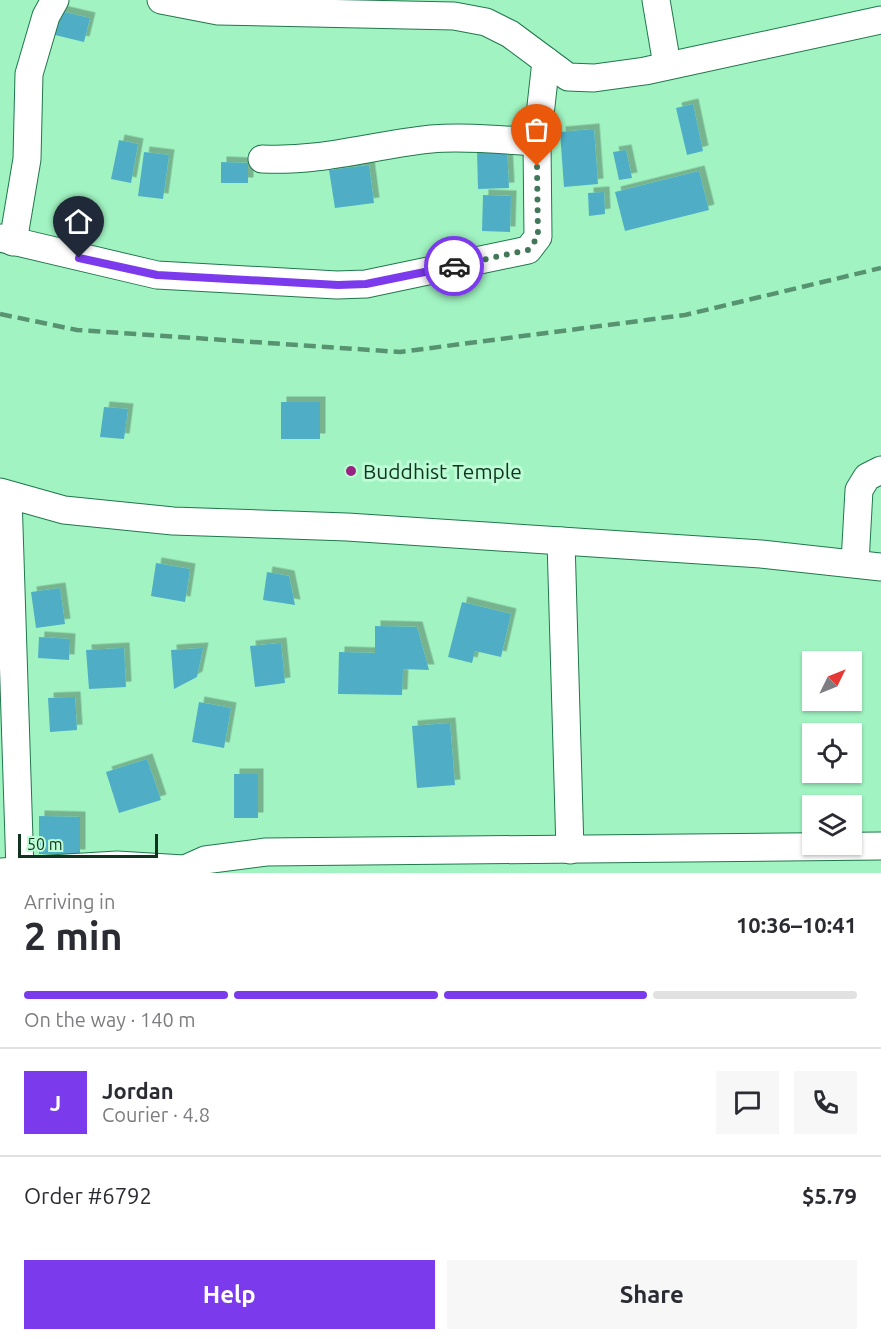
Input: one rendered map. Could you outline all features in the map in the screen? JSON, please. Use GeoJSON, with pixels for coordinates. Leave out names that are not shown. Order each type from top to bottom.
{"type":"FeatureCollection","features":[{"type":"Feature","properties":{"kind":"street"},"geometry":{"type":"LineString","coordinates":[[56,0],[46,16],[29,74],[27,159],[7,240],[157,275],[338,285],[366,284],[528,250],[538,237],[537,142],[546,61]]}},
{"type":"Feature","properties":{"kind":"street"},"geometry":{"type":"LineString","coordinates":[[161,0],[218,11],[401,8],[454,16],[486,22],[510,34],[568,77],[594,78],[881,20]]}},
{"type":"Feature","properties":{"kind":"street"},"geometry":{"type":"LineString","coordinates":[[656,0],[667,65]]}},
{"type":"Feature","properties":{"kind":"street"},"geometry":{"type":"LineString","coordinates":[[262,159],[298,161],[461,137],[537,142]]}},
{"type":"Feature","properties":{"kind":"street"},"geometry":{"type":"LineString","coordinates":[[881,470],[867,477],[859,490],[868,565],[761,554],[347,527],[173,520],[64,510],[4,494],[10,872],[117,865],[180,871],[205,860],[266,852],[881,846]]}},
{"type":"Feature","properties":{"kind":"street"},"geometry":{"type":"LineString","coordinates":[[561,541],[570,850]]}},
{"type":"Feature","properties":{"kind":"building"},"geometry":{"type":"Polygon","coordinates":[[[60,11],[90,18],[84,42],[55,35],[60,11]]]}},
{"type":"Feature","properties":{"kind":"building"},"geometry":{"type":"Polygon","coordinates":[[[693,104],[703,151],[687,155],[676,108],[693,104]]]}},
{"type":"Feature","properties":{"kind":"building"},"geometry":{"type":"Polygon","coordinates":[[[594,129],[598,184],[564,187],[560,132],[594,129]]]}},
{"type":"Feature","properties":{"kind":"building"},"geometry":{"type":"Polygon","coordinates":[[[119,140],[138,144],[131,183],[111,179],[119,140]]]}},
{"type":"Feature","properties":{"kind":"building"},"geometry":{"type":"Polygon","coordinates":[[[507,150],[509,188],[478,189],[477,151],[507,150]]]}},
{"type":"Feature","properties":{"kind":"building"},"geometry":{"type":"Polygon","coordinates":[[[626,150],[632,178],[619,180],[613,152],[626,150]]]}},
{"type":"Feature","properties":{"kind":"building"},"geometry":{"type":"Polygon","coordinates":[[[144,152],[169,155],[163,199],[138,196],[144,152]]]}},
{"type":"Feature","properties":{"kind":"building"},"geometry":{"type":"Polygon","coordinates":[[[221,162],[248,163],[248,183],[221,183],[221,162]]]}},
{"type":"Feature","properties":{"kind":"building"},"geometry":{"type":"Polygon","coordinates":[[[369,165],[374,203],[335,208],[329,170],[369,165]]]}},
{"type":"Feature","properties":{"kind":"building"},"geometry":{"type":"Polygon","coordinates":[[[699,171],[709,210],[625,231],[615,192],[699,171]]]}},
{"type":"Feature","properties":{"kind":"building"},"geometry":{"type":"Polygon","coordinates":[[[604,192],[605,214],[589,216],[588,193],[604,192]]]}},
{"type":"Feature","properties":{"kind":"building"},"geometry":{"type":"Polygon","coordinates":[[[483,195],[511,196],[510,232],[482,231],[483,195]]]}},
{"type":"Feature","properties":{"kind":"building"},"geometry":{"type":"Polygon","coordinates":[[[281,402],[320,402],[320,439],[281,439],[281,402]]]}},
{"type":"Feature","properties":{"kind":"building"},"geometry":{"type":"Polygon","coordinates":[[[104,407],[128,409],[124,439],[100,437],[104,407]]]}},
{"type":"Feature","properties":{"kind":"building"},"geometry":{"type":"Polygon","coordinates":[[[156,563],[190,569],[185,602],[151,596],[156,563]]]}},
{"type":"Feature","properties":{"kind":"building"},"geometry":{"type":"Polygon","coordinates":[[[267,572],[289,576],[295,605],[263,600],[267,572]]]}},
{"type":"Feature","properties":{"kind":"building"},"geometry":{"type":"Polygon","coordinates":[[[60,588],[65,624],[36,628],[31,592],[60,588]]]}},
{"type":"Feature","properties":{"kind":"building"},"geometry":{"type":"Polygon","coordinates":[[[462,602],[511,614],[501,657],[475,651],[472,663],[448,657],[462,602]]]}},
{"type":"Feature","properties":{"kind":"building"},"geometry":{"type":"Polygon","coordinates":[[[375,626],[417,627],[429,670],[403,669],[402,695],[338,694],[339,652],[375,653],[375,626]]]}},
{"type":"Feature","properties":{"kind":"building"},"geometry":{"type":"Polygon","coordinates":[[[39,637],[70,639],[69,660],[38,658],[39,637]]]}},
{"type":"Feature","properties":{"kind":"building"},"geometry":{"type":"Polygon","coordinates":[[[281,643],[285,683],[255,687],[250,646],[281,643]]]}},
{"type":"Feature","properties":{"kind":"building"},"geometry":{"type":"Polygon","coordinates":[[[124,648],[126,687],[89,689],[86,650],[124,648]]]}},
{"type":"Feature","properties":{"kind":"building"},"geometry":{"type":"Polygon","coordinates":[[[203,648],[197,677],[174,689],[171,650],[203,648]]]}},
{"type":"Feature","properties":{"kind":"building"},"geometry":{"type":"Polygon","coordinates":[[[75,697],[77,730],[50,732],[48,698],[75,697]]]}},
{"type":"Feature","properties":{"kind":"building"},"geometry":{"type":"Polygon","coordinates":[[[199,702],[231,708],[224,748],[192,742],[199,702]]]}},
{"type":"Feature","properties":{"kind":"building"},"geometry":{"type":"Polygon","coordinates":[[[450,723],[455,785],[417,788],[412,726],[450,723]]]}},
{"type":"Feature","properties":{"kind":"building"},"geometry":{"type":"Polygon","coordinates":[[[147,759],[161,800],[119,813],[106,772],[147,759]]]}},
{"type":"Feature","properties":{"kind":"building"},"geometry":{"type":"Polygon","coordinates":[[[234,774],[258,774],[258,818],[234,818],[234,774]]]}},
{"type":"Feature","properties":{"kind":"building"},"geometry":{"type":"Polygon","coordinates":[[[39,816],[80,817],[80,855],[39,854],[39,816]]]}},
{"type":"Feature","properties":{"kind":"railway"},"geometry":{"type":"LineString","coordinates":[[0,314],[77,330],[400,352],[685,315],[881,268]]}},
{"type":"Feature","properties":{"kind":"way so far"},"geometry":{"type":"LineString","coordinates":[[454,266],[528,250],[538,237],[537,166]]}},
{"type":"Feature","properties":{"kind":"place","name":"Buddhist Temple"},"geometry":{"type":"Point","coordinates":[351,471]}},
{"type":"Feature","properties":{"kind":"route"},"geometry":{"type":"LineString","coordinates":[[79,258],[157,275],[338,285],[366,284],[454,266]]}}]}
